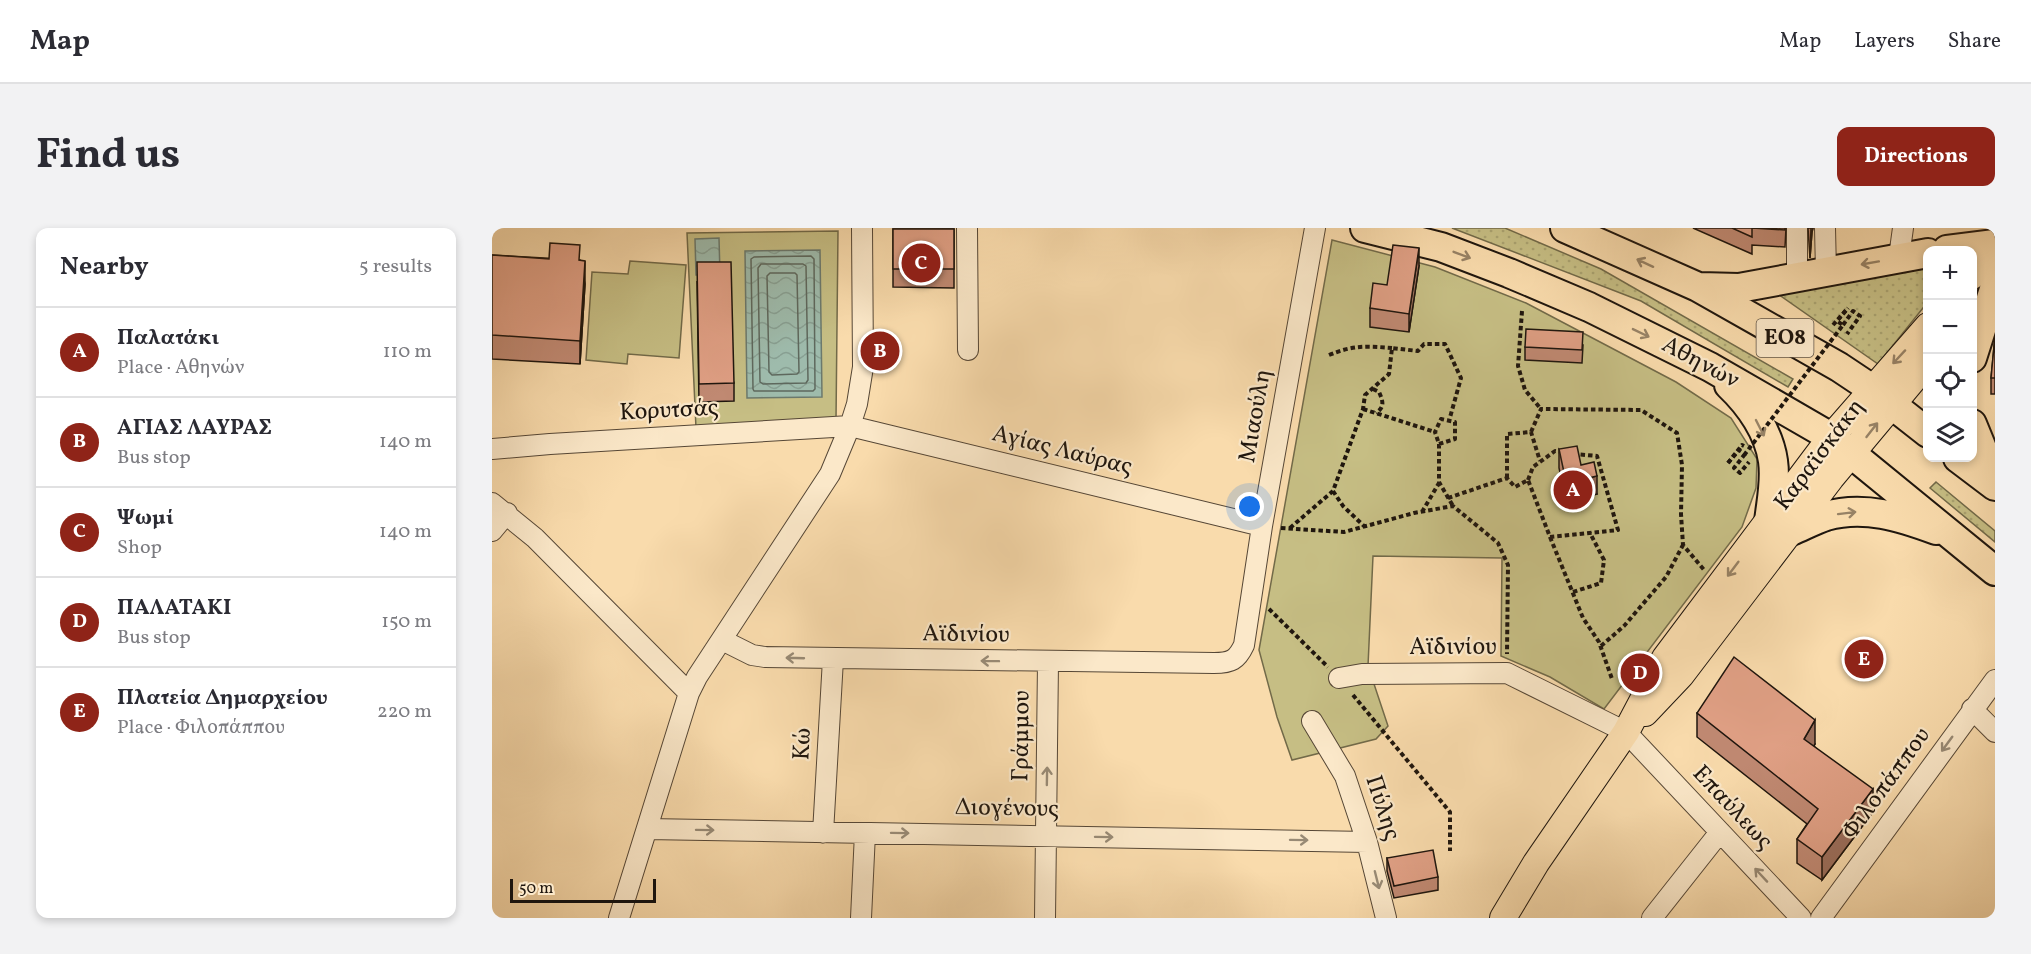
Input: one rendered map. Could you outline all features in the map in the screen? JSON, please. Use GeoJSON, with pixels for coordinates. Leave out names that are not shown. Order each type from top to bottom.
{"type":"FeatureCollection","features":[{"type":"Feature","properties":{"kind":"highway","name":"Αθηνών"},"geometry":{"type":"LineString","coordinates":[[1365,228],[1441,247],[1509,273],[1589,307],[1710,367],[1842,446],[1995,571]]}},
{"type":"Feature","properties":{"kind":"highway","name":"ΕΟ8"},"geometry":{"type":"LineString","coordinates":[[1565,228],[1596,236],[1698,287],[1839,367],[1923,429]]}},
{"type":"Feature","properties":{"kind":"highway"},"geometry":{"type":"LineString","coordinates":[[1977,246],[1995,244]]}},
{"type":"Feature","properties":{"kind":"highway"},"geometry":{"type":"LineString","coordinates":[[1698,287],[1739,288],[1923,254]]}},
{"type":"Feature","properties":{"kind":"highway"},"geometry":{"type":"LineString","coordinates":[[1973,354],[1995,284]]}},
{"type":"Feature","properties":{"kind":"highway"},"geometry":{"type":"LineString","coordinates":[[1710,367],[1747,403],[1764,432],[1773,460],[1780,526],[1845,512],[1864,512],[1898,516],[1953,536]]}},
{"type":"Feature","properties":{"kind":"highway"},"geometry":{"type":"LineString","coordinates":[[1977,436],[1995,480]]}},
{"type":"Feature","properties":{"kind":"highway"},"geometry":{"type":"LineString","coordinates":[[1963,462],[1995,486]]}},
{"type":"Feature","properties":{"kind":"main road"},"geometry":{"type":"LineString","coordinates":[[1977,270],[1995,258]]}},
{"type":"Feature","properties":{"kind":"main road"},"geometry":{"type":"LineString","coordinates":[[1977,304],[1995,284]]}},
{"type":"Feature","properties":{"kind":"main road"},"geometry":{"type":"LineString","coordinates":[[1882,397],[1923,334]]}},
{"type":"Feature","properties":{"kind":"main road"},"geometry":{"type":"LineString","coordinates":[[1882,397],[1923,367]]}},
{"type":"Feature","properties":{"kind":"main road","name":"Καραϊσκάκη"},"geometry":{"type":"LineString","coordinates":[[1503,918],[1536,863],[1626,732],[1665,658],[1780,526],[1882,397]]}},
{"type":"Feature","properties":{"kind":"street"},"geometry":{"type":"LineString","coordinates":[[619,918],[689,693],[697,677],[830,474],[850,426],[861,386],[863,367],[862,228]]}},
{"type":"Feature","properties":{"kind":"street"},"geometry":{"type":"LineString","coordinates":[[967,228],[968,350]]}},
{"type":"Feature","properties":{"kind":"street","name":"Μιαούλη"},"geometry":{"type":"LineString","coordinates":[[1214,663],[1233,661],[1239,656],[1244,645],[1262,526],[1316,228]]}},
{"type":"Feature","properties":{"kind":"street"},"geometry":{"type":"LineString","coordinates":[[1797,228],[1797,277]]}},
{"type":"Feature","properties":{"kind":"street"},"geometry":{"type":"LineString","coordinates":[[1824,228],[1826,271]]}},
{"type":"Feature","properties":{"kind":"street"},"geometry":{"type":"LineString","coordinates":[[1899,257],[1903,228]]}},
{"type":"Feature","properties":{"kind":"street","name":"Κορυτσάς"},"geometry":{"type":"LineString","coordinates":[[492,449],[850,426]]}},
{"type":"Feature","properties":{"kind":"street","name":"Αγίας Λαύρας"},"geometry":{"type":"LineString","coordinates":[[850,426],[1262,526]]}},
{"type":"Feature","properties":{"kind":"street"},"geometry":{"type":"LineString","coordinates":[[492,531],[499,508],[535,538],[689,693]]}},
{"type":"Feature","properties":{"kind":"street","name":"Αϊδινίου"},"geometry":{"type":"LineString","coordinates":[[722,640],[752,655],[765,657],[1214,663]]}},
{"type":"Feature","properties":{"kind":"street","name":"Κώ"},"geometry":{"type":"LineString","coordinates":[[823,832],[833,659]]}},
{"type":"Feature","properties":{"kind":"street","name":"Γράμμου"},"geometry":{"type":"LineString","coordinates":[[1045,918],[1048,662]]}},
{"type":"Feature","properties":{"kind":"street","name":"Αϊδινίου"},"geometry":{"type":"LineString","coordinates":[[1339,678],[1362,674],[1507,673],[1626,732]]}},
{"type":"Feature","properties":{"kind":"street","name":"Φιλοπάππου"},"geometry":{"type":"LineString","coordinates":[[1821,918],[1995,680]]}},
{"type":"Feature","properties":{"kind":"street"},"geometry":{"type":"LineString","coordinates":[[1972,709],[1995,732]]}},
{"type":"Feature","properties":{"kind":"street","name":"Πύλης"},"geometry":{"type":"LineString","coordinates":[[1312,721],[1345,776],[1367,842],[1386,918]]}},
{"type":"Feature","properties":{"kind":"street","name":"Επαύλεως"},"geometry":{"type":"LineString","coordinates":[[1626,732],[1801,918]]}},
{"type":"Feature","properties":{"kind":"street","name":"Διογένους"},"geometry":{"type":"LineString","coordinates":[[647,829],[1367,842]]}},
{"type":"Feature","properties":{"kind":"street"},"geometry":{"type":"LineString","coordinates":[[1652,918],[1720,832]]}},
{"type":"Feature","properties":{"kind":"street"},"geometry":{"type":"LineString","coordinates":[[861,918],[865,833]]}},
{"type":"Feature","properties":{"kind":"path"},"geometry":{"type":"LineString","coordinates":[[1833,325],[1848,308],[1837,321],[1843,325]]}},
{"type":"Feature","properties":{"kind":"path"},"geometry":{"type":"LineString","coordinates":[[1522,311],[1518,366],[1525,390],[1541,409],[1641,410],[1677,433],[1682,465],[1683,544],[1666,577],[1624,626],[1601,646]]}},
{"type":"Feature","properties":{"kind":"path"},"geometry":{"type":"LineString","coordinates":[[1750,460],[1740,473],[1734,468],[1853,311],[1860,316],[1846,334]]}},
{"type":"Feature","properties":{"kind":"path"},"geometry":{"type":"LineString","coordinates":[[1329,355],[1346,348],[1364,345],[1418,351],[1424,344],[1445,344],[1461,378],[1449,421]]}},
{"type":"Feature","properties":{"kind":"path"},"geometry":{"type":"LineString","coordinates":[[1289,529],[1333,491],[1363,409],[1365,395],[1389,374],[1392,348]]}},
{"type":"Feature","properties":{"kind":"path"},"geometry":{"type":"LineString","coordinates":[[1373,389],[1379,392],[1383,402],[1381,409],[1375,413]]}},
{"type":"Feature","properties":{"kind":"path"},"geometry":{"type":"LineString","coordinates":[[1363,409],[1435,432]]}},
{"type":"Feature","properties":{"kind":"path"},"geometry":{"type":"LineString","coordinates":[[1540,461],[1531,432],[1541,409]]}},
{"type":"Feature","properties":{"kind":"path"},"geometry":{"type":"LineString","coordinates":[[1439,444],[1455,439],[1455,422],[1441,419],[1435,432],[1439,444],[1439,482],[1453,506],[1498,543],[1508,565],[1507,673]]}},
{"type":"Feature","properties":{"kind":"path"},"geometry":{"type":"LineString","coordinates":[[1531,432],[1507,434],[1507,478],[1515,487],[1528,480],[1533,467],[1555,451],[1597,456],[1618,530],[1550,537]]}},
{"type":"Feature","properties":{"kind":"path"},"geometry":{"type":"LineString","coordinates":[[1728,463],[1739,450],[1745,454]]}},
{"type":"Feature","properties":{"kind":"path"},"geometry":{"type":"LineString","coordinates":[[1448,498],[1507,478]]}},
{"type":"Feature","properties":{"kind":"path"},"geometry":{"type":"LineString","coordinates":[[1528,480],[1583,618],[1601,646],[1612,679]]}},
{"type":"Feature","properties":{"kind":"path"},"geometry":{"type":"LineString","coordinates":[[1422,512],[1439,482]]}},
{"type":"Feature","properties":{"kind":"path"},"geometry":{"type":"LineString","coordinates":[[1333,491],[1343,506],[1365,526]]}},
{"type":"Feature","properties":{"kind":"path"},"geometry":{"type":"LineString","coordinates":[[1262,526],[1344,532],[1453,506]]}},
{"type":"Feature","properties":{"kind":"path"},"geometry":{"type":"LineString","coordinates":[[1573,592],[1601,583],[1604,560],[1590,533]]}},
{"type":"Feature","properties":{"kind":"path"},"geometry":{"type":"LineString","coordinates":[[1683,544],[1707,573]]}},
{"type":"Feature","properties":{"kind":"path"},"geometry":{"type":"LineString","coordinates":[[1266,606],[1339,678],[1450,812],[1450,851]]}},
{"type":"Feature","properties":{"kind":"shaded area"},"geometry":{"type":"Polygon","coordinates":[[[1452,228],[1505,228],[1601,269],[1793,379],[1788,387],[1641,301],[1452,228]]]}},
{"type":"Feature","properties":{"kind":"shaded area"},"geometry":{"type":"Polygon","coordinates":[[[838,231],[836,420],[696,428],[687,233],[838,231]]]}},
{"type":"Feature","properties":{"kind":"shaded area"},"geometry":{"type":"Polygon","coordinates":[[[1332,240],[1435,267],[1526,303],[1676,382],[1731,418],[1757,459],[1756,488],[1742,527],[1604,709],[1550,677],[1501,656],[1502,558],[1373,556],[1368,666],[1388,726],[1376,739],[1292,760],[1277,717],[1259,650],[1332,240]]]}},
{"type":"Feature","properties":{"kind":"shaded area"},"geometry":{"type":"Polygon","coordinates":[[[630,261],[686,265],[679,358],[628,354],[627,364],[586,360],[592,272],[628,274],[630,261]]]}},
{"type":"Feature","properties":{"kind":"shaded area"},"geometry":{"type":"Polygon","coordinates":[[[1923,261],[1923,308],[1878,364],[1775,292],[1923,261]]]}},
{"type":"Feature","properties":{"kind":"shaded area"},"geometry":{"type":"Polygon","coordinates":[[[1936,482],[1995,531],[1995,542],[1930,488],[1936,482]]]}},
{"type":"Feature","properties":{"kind":"water"},"geometry":{"type":"Polygon","coordinates":[[[719,238],[720,274],[696,275],[695,239],[719,238]]]}},
{"type":"Feature","properties":{"kind":"water"},"geometry":{"type":"Polygon","coordinates":[[[820,250],[822,397],[747,398],[745,251],[820,250]]]}},
{"type":"Feature","properties":{"kind":"building"},"geometry":{"type":"Polygon","coordinates":[[[1732,228],[1752,228],[1752,237],[1732,228]]]}},
{"type":"Feature","properties":{"kind":"building"},"geometry":{"type":"Polygon","coordinates":[[[1752,228],[1785,228],[1785,230],[1752,228]]]}},
{"type":"Feature","properties":{"kind":"building"},"geometry":{"type":"Polygon","coordinates":[[[893,229],[954,229],[954,269],[893,269],[893,229]]]}},
{"type":"Feature","properties":{"kind":"building"},"geometry":{"type":"Polygon","coordinates":[[[550,243],[580,245],[579,260],[585,261],[580,341],[492,335],[492,255],[549,259],[550,243]]]}},
{"type":"Feature","properties":{"kind":"building"},"geometry":{"type":"Polygon","coordinates":[[[1393,245],[1419,248],[1409,314],[1370,308],[1373,283],[1387,285],[1393,245]]]}},
{"type":"Feature","properties":{"kind":"building"},"geometry":{"type":"Polygon","coordinates":[[[697,262],[731,262],[734,383],[699,384],[697,262]]]}},
{"type":"Feature","properties":{"kind":"building"},"geometry":{"type":"Polygon","coordinates":[[[1526,329],[1583,332],[1582,350],[1525,347],[1526,329]]]}},
{"type":"Feature","properties":{"kind":"building"},"geometry":{"type":"Polygon","coordinates":[[[1995,336],[1995,378],[1991,378],[1995,336]]]}},
{"type":"Feature","properties":{"kind":"building"},"geometry":{"type":"Polygon","coordinates":[[[1577,446],[1581,465],[1594,462],[1597,476],[1584,479],[1586,487],[1568,491],[1559,449],[1577,446]]]}},
{"type":"Feature","properties":{"kind":"building"},"geometry":{"type":"Polygon","coordinates":[[[1734,657],[1815,720],[1804,739],[1873,789],[1822,857],[1797,839],[1818,809],[1697,713],[1734,657]]]}},
{"type":"Feature","properties":{"kind":"building"},"geometry":{"type":"Polygon","coordinates":[[[1433,850],[1438,877],[1394,886],[1387,858],[1433,850]]]}},
{"type":"Feature","properties":{"kind":"place","name":"Ψωμί"},"geometry":{"type":"Point","coordinates":[921,263]}},
{"type":"Feature","properties":{"kind":"place","name":"ΑΓΙΑΣ ΛΑΥΡΑΣ"},"geometry":{"type":"Point","coordinates":[880,351]}},
{"type":"Feature","properties":{"kind":"place","name":"Παλατάκι"},"geometry":{"type":"Point","coordinates":[1573,490]}},
{"type":"Feature","properties":{"kind":"place","name":"Πλατεία Δημαρχείου"},"geometry":{"type":"Point","coordinates":[1864,659]}},
{"type":"Feature","properties":{"kind":"place","name":"ΠΑΛΑΤΑΚΙ"},"geometry":{"type":"Point","coordinates":[1640,673]}}]}
